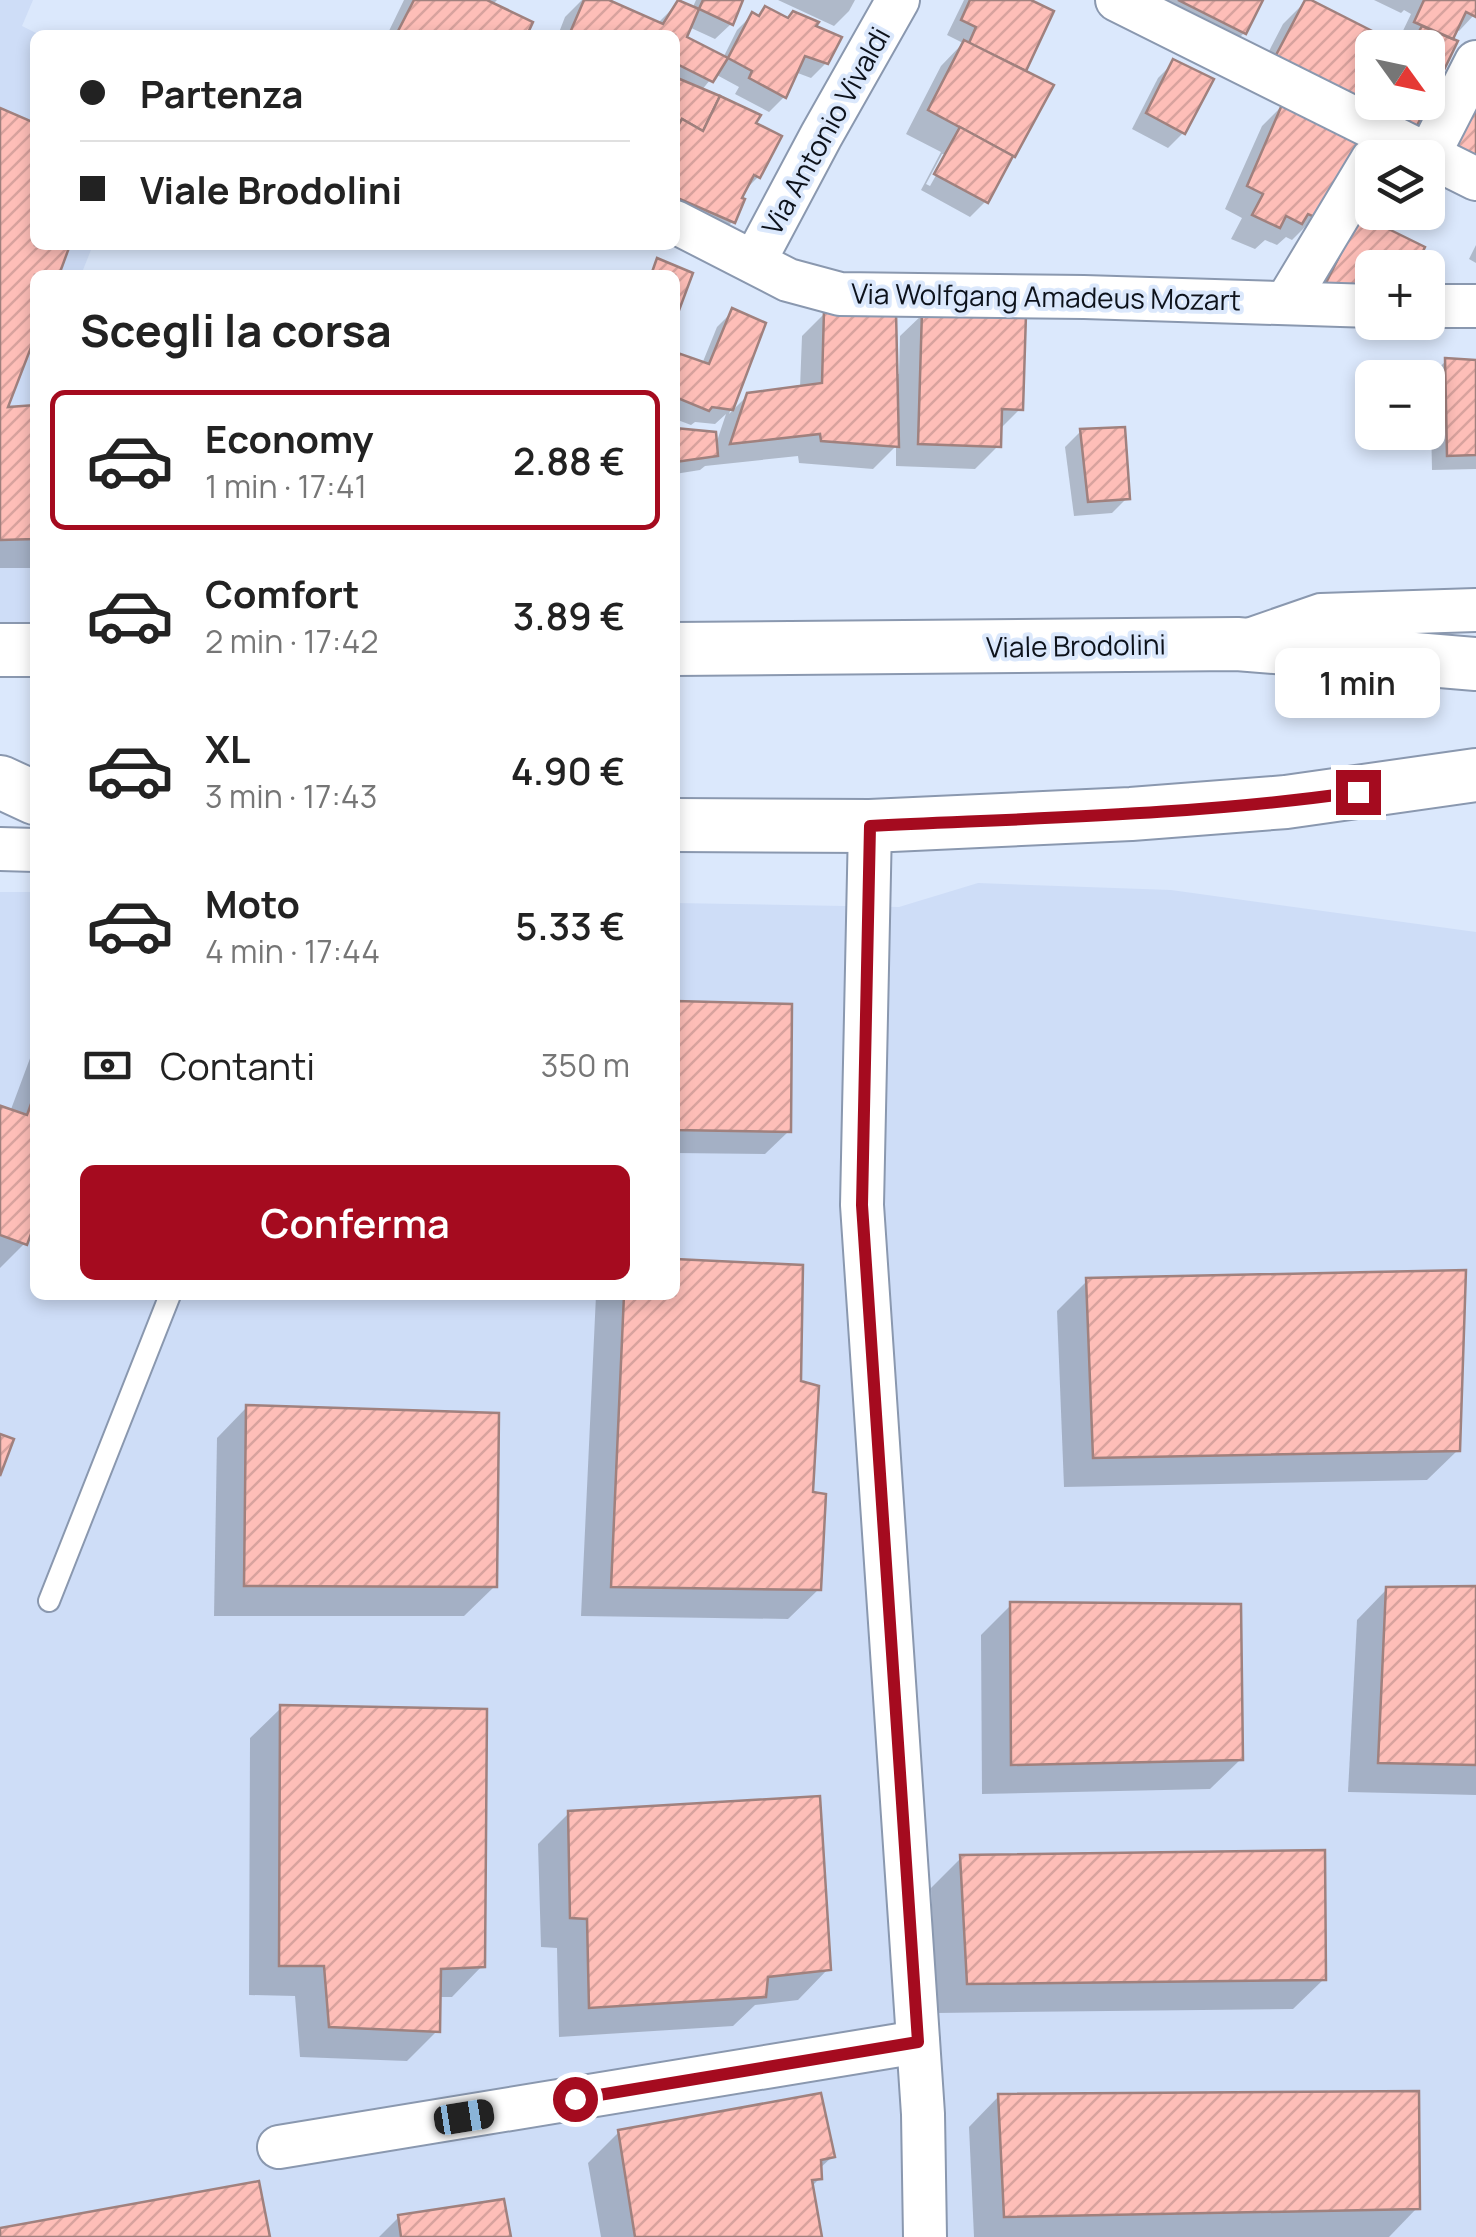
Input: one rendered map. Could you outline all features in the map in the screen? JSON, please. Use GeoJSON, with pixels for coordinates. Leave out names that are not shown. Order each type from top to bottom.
{"type":"FeatureCollection","features":[{"type":"Feature","properties":{"kind":"street","name":"Via Antonio Vivaldi"},"geometry":{"type":"LineString","coordinates":[[754,262],[898,0]]}},
{"type":"Feature","properties":{"kind":"street"},"geometry":{"type":"LineString","coordinates":[[1117,0],[1361,140]]}},
{"type":"Feature","properties":{"kind":"street"},"geometry":{"type":"LineString","coordinates":[[1437,140],[1476,62]]}},
{"type":"Feature","properties":{"kind":"street"},"geometry":{"type":"LineString","coordinates":[[1445,162],[1476,179]]}},
{"type":"Feature","properties":{"kind":"street"},"geometry":{"type":"LineString","coordinates":[[1286,303],[1355,188]]}},
{"type":"Feature","properties":{"kind":"street","name":"Via Wolfgang Amadeus Mozart"},"geometry":{"type":"LineString","coordinates":[[680,225],[788,280],[840,294],[1355,305]]}},
{"type":"Feature","properties":{"kind":"street"},"geometry":{"type":"LineString","coordinates":[[1445,306],[1476,306]]}},
{"type":"Feature","properties":{"kind":"street"},"geometry":{"type":"LineString","coordinates":[[1238,644],[1321,615],[1476,610]]}},
{"type":"Feature","properties":{"kind":"street","name":"Viale Brodolini"},"geometry":{"type":"LineString","coordinates":[[680,649],[1238,644],[1476,664]]}},
{"type":"Feature","properties":{"kind":"street"},"geometry":{"type":"LineString","coordinates":[[0,650],[30,650]]}},
{"type":"Feature","properties":{"kind":"street"},"geometry":{"type":"LineString","coordinates":[[680,825],[870,826],[1131,814],[1286,802],[1476,775]]}},
{"type":"Feature","properties":{"kind":"street"},"geometry":{"type":"LineString","coordinates":[[0,782],[30,796]]}},
{"type":"Feature","properties":{"kind":"street"},"geometry":{"type":"LineString","coordinates":[[870,826],[862,1205],[918,2042],[926,2237]]}},
{"type":"Feature","properties":{"kind":"street"},"geometry":{"type":"LineString","coordinates":[[0,849],[30,850]]}},
{"type":"Feature","properties":{"kind":"street"},"geometry":{"type":"LineString","coordinates":[[279,2147],[918,2042]]}},
{"type":"Feature","properties":{"kind":"lane"},"geometry":{"type":"LineString","coordinates":[[49,1601],[168,1300]]}},
{"type":"Feature","properties":{"kind":"shaded area"},"geometry":{"type":"Polygon","coordinates":[[[0,0],[33,0],[22,26],[30,30],[30,250],[91,250],[83,270],[30,270],[30,626],[0,626],[0,0]]]}},
{"type":"Feature","properties":{"kind":"shaded area"},"geometry":{"type":"Polygon","coordinates":[[[978,883],[1171,890],[1476,932],[1476,2237],[0,2237],[0,892],[30,892],[30,1300],[680,1300],[680,903],[899,907],[978,883]]]}},
{"type":"Feature","properties":{"kind":"building"},"geometry":{"type":"Polygon","coordinates":[[[414,0],[487,0],[533,22],[529,30],[399,30],[414,0]]]}},
{"type":"Feature","properties":{"kind":"building"},"geometry":{"type":"Polygon","coordinates":[[[584,0],[609,0],[663,24],[678,0],[699,9],[687,37],[728,58],[713,82],[680,66],[680,30],[571,30],[584,0]]]}},
{"type":"Feature","properties":{"kind":"building"},"geometry":{"type":"Polygon","coordinates":[[[703,0],[743,0],[733,25],[699,9],[703,0]]]}},
{"type":"Feature","properties":{"kind":"building"},"geometry":{"type":"Polygon","coordinates":[[[970,0],[1031,0],[1054,11],[1026,71],[969,43],[976,27],[961,20],[970,0]]]}},
{"type":"Feature","properties":{"kind":"building"},"geometry":{"type":"Polygon","coordinates":[[[1178,0],[1263,0],[1246,34],[1178,0]]]}},
{"type":"Feature","properties":{"kind":"building"},"geometry":{"type":"Polygon","coordinates":[[[1305,0],[1370,30],[1355,30],[1355,100],[1275,57],[1305,0]]]}},
{"type":"Feature","properties":{"kind":"building"},"geometry":{"type":"Polygon","coordinates":[[[1424,0],[1476,0],[1476,17],[1466,12],[1453,39],[1445,36],[1445,30],[1432,30],[1414,22],[1424,0]]]}},
{"type":"Feature","properties":{"kind":"building"},"geometry":{"type":"Polygon","coordinates":[[[765,6],[788,18],[793,11],[842,37],[828,64],[805,56],[786,98],[749,78],[752,71],[728,58],[752,12],[759,16],[765,6]]]}},
{"type":"Feature","properties":{"kind":"building"},"geometry":{"type":"Polygon","coordinates":[[[1445,36],[1458,41],[1445,68],[1445,36]]]}},
{"type":"Feature","properties":{"kind":"building"},"geometry":{"type":"Polygon","coordinates":[[[964,40],[1054,85],[1015,157],[928,110],[964,40]]]}},
{"type":"Feature","properties":{"kind":"building"},"geometry":{"type":"Polygon","coordinates":[[[1173,59],[1214,79],[1185,134],[1146,113],[1173,59]]]}},
{"type":"Feature","properties":{"kind":"building"},"geometry":{"type":"Polygon","coordinates":[[[680,79],[720,96],[703,131],[682,119],[680,122],[680,79]]]}},
{"type":"Feature","properties":{"kind":"building"},"geometry":{"type":"Polygon","coordinates":[[[720,96],[761,115],[756,123],[782,136],[760,178],[754,175],[735,223],[680,199],[680,122],[682,119],[703,131],[720,96]]]}},
{"type":"Feature","properties":{"kind":"building"},"geometry":{"type":"Polygon","coordinates":[[[1476,96],[1476,158],[1451,145],[1476,96]]]}},
{"type":"Feature","properties":{"kind":"building"},"geometry":{"type":"Polygon","coordinates":[[[1284,100],[1361,139],[1355,140],[1355,150],[1317,218],[1308,214],[1302,224],[1286,216],[1280,228],[1252,215],[1263,194],[1247,186],[1284,100]]]}},
{"type":"Feature","properties":{"kind":"building"},"geometry":{"type":"Polygon","coordinates":[[[0,108],[30,121],[30,250],[68,250],[61,270],[30,270],[30,350],[8,407],[30,405],[30,539],[0,540],[0,108]]]}},
{"type":"Feature","properties":{"kind":"building"},"geometry":{"type":"Polygon","coordinates":[[[1392,120],[1420,120],[1414,132],[1392,120]]]}},
{"type":"Feature","properties":{"kind":"building"},"geometry":{"type":"Polygon","coordinates":[[[960,127],[1013,156],[988,203],[934,174],[960,127]]]}},
{"type":"Feature","properties":{"kind":"building"},"geometry":{"type":"Polygon","coordinates":[[[1355,225],[1355,230],[1390,230],[1425,247],[1355,250],[1355,288],[1324,287],[1355,225]]]}},
{"type":"Feature","properties":{"kind":"building"},"geometry":{"type":"Polygon","coordinates":[[[657,258],[693,273],[680,308],[680,270],[653,270],[657,258]]]}},
{"type":"Feature","properties":{"kind":"building"},"geometry":{"type":"Polygon","coordinates":[[[732,308],[766,323],[733,410],[712,407],[709,411],[680,399],[680,354],[709,364],[732,308]]]}},
{"type":"Feature","properties":{"kind":"building"},"geometry":{"type":"Polygon","coordinates":[[[824,310],[896,311],[899,447],[821,441],[820,434],[730,444],[747,393],[822,383],[824,310]]]}},
{"type":"Feature","properties":{"kind":"building"},"geometry":{"type":"Polygon","coordinates":[[[922,311],[1026,314],[1023,410],[1002,409],[1001,447],[918,444],[922,311]]]}},
{"type":"Feature","properties":{"kind":"building"},"geometry":{"type":"Polygon","coordinates":[[[1445,358],[1476,360],[1476,455],[1447,456],[1445,358]]]}},
{"type":"Feature","properties":{"kind":"building"},"geometry":{"type":"Polygon","coordinates":[[[1125,427],[1130,499],[1088,502],[1080,429],[1125,427]]]}},
{"type":"Feature","properties":{"kind":"building"},"geometry":{"type":"Polygon","coordinates":[[[680,428],[716,432],[718,456],[680,461],[680,428]]]}},
{"type":"Feature","properties":{"kind":"building"},"geometry":{"type":"Polygon","coordinates":[[[680,1001],[792,1004],[791,1132],[680,1130],[680,1001]]]}},
{"type":"Feature","properties":{"kind":"building"},"geometry":{"type":"Polygon","coordinates":[[[1,1106],[27,1115],[30,1107],[27,1245],[0,1235],[1,1106]]]}},
{"type":"Feature","properties":{"kind":"building"},"geometry":{"type":"Polygon","coordinates":[[[680,1259],[803,1265],[801,1381],[819,1386],[813,1492],[826,1494],[821,1590],[611,1587],[624,1300],[680,1300],[680,1259]]]}},
{"type":"Feature","properties":{"kind":"building"},"geometry":{"type":"Polygon","coordinates":[[[1466,1270],[1460,1451],[1093,1458],[1086,1278],[1466,1270]]]}},
{"type":"Feature","properties":{"kind":"building"},"geometry":{"type":"Polygon","coordinates":[[[246,1405],[499,1413],[497,1587],[244,1586],[246,1405]]]}},
{"type":"Feature","properties":{"kind":"building"},"geometry":{"type":"Polygon","coordinates":[[[0,1434],[14,1439],[0,1476],[0,1434]]]}},
{"type":"Feature","properties":{"kind":"building"},"geometry":{"type":"Polygon","coordinates":[[[1476,1586],[1476,1765],[1378,1763],[1386,1587],[1476,1586]]]}},
{"type":"Feature","properties":{"kind":"building"},"geometry":{"type":"Polygon","coordinates":[[[1010,1602],[1241,1604],[1243,1760],[1011,1765],[1010,1602]]]}},
{"type":"Feature","properties":{"kind":"building"},"geometry":{"type":"Polygon","coordinates":[[[280,1705],[487,1709],[485,1967],[441,1969],[440,2032],[329,2027],[324,1966],[279,1966],[280,1705]]]}},
{"type":"Feature","properties":{"kind":"building"},"geometry":{"type":"Polygon","coordinates":[[[820,1796],[831,1970],[768,1977],[766,1997],[589,2008],[587,1919],[570,1918],[568,1811],[820,1796]]]}},
{"type":"Feature","properties":{"kind":"building"},"geometry":{"type":"Polygon","coordinates":[[[1325,1850],[1326,1980],[967,1984],[960,1855],[1325,1850]]]}},
{"type":"Feature","properties":{"kind":"building"},"geometry":{"type":"Polygon","coordinates":[[[1419,2091],[1420,2209],[1004,2217],[998,2094],[1419,2091]]]}},
{"type":"Feature","properties":{"kind":"building"},"geometry":{"type":"Polygon","coordinates":[[[821,2093],[835,2157],[821,2160],[822,2179],[812,2180],[822,2237],[635,2237],[618,2130],[821,2093]]]}},
{"type":"Feature","properties":{"kind":"building"},"geometry":{"type":"Polygon","coordinates":[[[259,2181],[270,2237],[0,2237],[0,2228],[259,2181]]]}},
{"type":"Feature","properties":{"kind":"building"},"geometry":{"type":"Polygon","coordinates":[[[504,2199],[511,2237],[401,2237],[398,2215],[504,2199]]]}},
{"type":"Feature","properties":{"kind":"route"},"geometry":{"type":"LineString","coordinates":[[575,2099],[918,2042],[862,1205],[870,826],[1131,814],[1286,802],[1358,792]]}}]}
